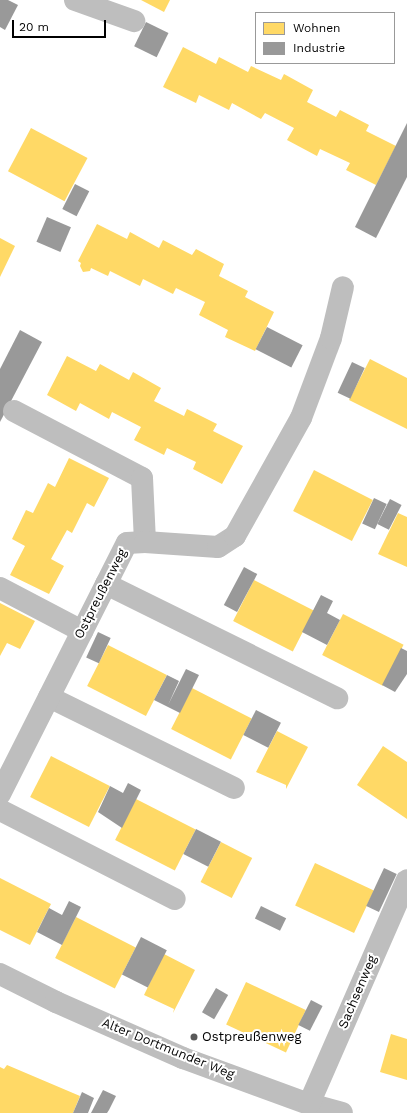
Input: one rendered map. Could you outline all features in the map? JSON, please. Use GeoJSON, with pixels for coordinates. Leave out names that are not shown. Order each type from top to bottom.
{"type":"FeatureCollection","features":[{"type":"Feature","properties":{"kind":"street"},"geometry":{"type":"LineString","coordinates":[[75,0],[134,21]]}},
{"type":"Feature","properties":{"kind":"street","name":"Ostpreußenweg"},"geometry":{"type":"LineString","coordinates":[[0,794],[127,543],[145,542],[218,547],[235,536],[302,418],[331,338],[343,287]]}},
{"type":"Feature","properties":{"kind":"street"},"geometry":{"type":"LineString","coordinates":[[14,411],[142,478],[145,542]]}},
{"type":"Feature","properties":{"kind":"street"},"geometry":{"type":"LineString","coordinates":[[106,584],[337,698]]}},
{"type":"Feature","properties":{"kind":"street"},"geometry":{"type":"LineString","coordinates":[[0,588],[82,631]]}},
{"type":"Feature","properties":{"kind":"street"},"geometry":{"type":"LineString","coordinates":[[50,697],[234,788]]}},
{"type":"Feature","properties":{"kind":"street"},"geometry":{"type":"LineString","coordinates":[[0,810],[175,899]]}},
{"type":"Feature","properties":{"kind":"street","name":"Sachsenweg"},"geometry":{"type":"LineString","coordinates":[[309,1104],[407,880]]}},
{"type":"Feature","properties":{"kind":"street","name":"Alter Dortmunder Weg"},"geometry":{"type":"LineString","coordinates":[[0,974],[56,1002],[183,1058],[309,1104],[342,1113]]}},
{"type":"Feature","properties":{"kind":"building: Wohnen"},"geometry":{"type":"Polygon","coordinates":[[[141,0],[170,0],[164,12],[141,0]]]}},
{"type":"Feature","properties":{"kind":"building: Wohnen"},"geometry":{"type":"Polygon","coordinates":[[[183,47],[216,64],[219,57],[248,72],[251,66],[281,80],[284,74],[313,90],[307,102],[336,117],[340,110],[369,125],[366,131],[396,146],[376,185],[346,170],[350,163],[320,149],[317,156],[287,140],[294,128],[265,113],[261,119],[232,103],[229,110],[199,95],[196,103],[163,87],[183,47]]]}},
{"type":"Feature","properties":{"kind":"building: Wohnen"},"geometry":{"type":"Polygon","coordinates":[[[31,128],[88,158],[65,201],[8,171],[31,128]]]}},
{"type":"Feature","properties":{"kind":"building: Wohnen"},"geometry":{"type":"Polygon","coordinates":[[[97,224],[127,239],[130,232],[159,248],[163,240],[192,255],[196,249],[224,264],[219,276],[248,291],[245,297],[274,312],[255,351],[225,337],[228,330],[199,315],[205,302],[176,288],[173,294],[143,279],[140,286],[110,271],[108,276],[91,268],[90,271],[83,272],[80,266],[81,263],[78,261],[97,224]]]}},
{"type":"Feature","properties":{"kind":"building: Wohnen"},"geometry":{"type":"Polygon","coordinates":[[[0,238],[15,246],[0,277],[0,238]]]}},
{"type":"Feature","properties":{"kind":"building: Wohnen"},"geometry":{"type":"Polygon","coordinates":[[[67,356],[96,371],[100,364],[129,380],[133,372],[161,388],[154,401],[184,416],[187,409],[217,424],[213,431],[243,446],[222,484],[193,469],[196,462],[167,448],[164,455],[134,440],[141,427],[112,412],[109,419],[80,403],[76,411],[47,395],[67,356]]]}},
{"type":"Feature","properties":{"kind":"building: Wohnen"},"geometry":{"type":"Polygon","coordinates":[[[370,359],[407,378],[407,429],[349,400],[370,359]]]}},
{"type":"Feature","properties":{"kind":"building: Wohnen"},"geometry":{"type":"Polygon","coordinates":[[[69,458],[109,478],[94,507],[87,503],[72,533],[67,530],[51,559],[64,566],[49,594],[10,575],[25,546],[12,539],[26,510],[33,513],[48,483],[55,487],[69,458]]]}},
{"type":"Feature","properties":{"kind":"building: Wohnen"},"geometry":{"type":"Polygon","coordinates":[[[314,470],[373,500],[352,541],[293,511],[314,470]]]}},
{"type":"Feature","properties":{"kind":"building: Wohnen"},"geometry":{"type":"Polygon","coordinates":[[[398,513],[407,517],[407,567],[378,554],[398,513]]]}},
{"type":"Feature","properties":{"kind":"building: Wohnen"},"geometry":{"type":"Polygon","coordinates":[[[254,580],[314,610],[293,651],[233,621],[254,580]]]}},
{"type":"Feature","properties":{"kind":"building: Wohnen"},"geometry":{"type":"Polygon","coordinates":[[[0,603],[35,621],[20,649],[7,643],[0,656],[0,603]]]}},
{"type":"Feature","properties":{"kind":"building: Wohnen"},"geometry":{"type":"Polygon","coordinates":[[[343,614],[404,645],[383,686],[322,655],[343,614]]]}},
{"type":"Feature","properties":{"kind":"building: Wohnen"},"geometry":{"type":"Polygon","coordinates":[[[108,645],[167,675],[146,716],[87,686],[108,645]]]}},
{"type":"Feature","properties":{"kind":"building: Wohnen"},"geometry":{"type":"Polygon","coordinates":[[[192,688],[252,718],[231,759],[171,729],[192,688]]]}},
{"type":"Feature","properties":{"kind":"building: Wohnen"},"geometry":{"type":"Polygon","coordinates":[[[277,731],[308,747],[286,789],[286,785],[256,772],[277,731]]]}},
{"type":"Feature","properties":{"kind":"building: Wohnen"},"geometry":{"type":"Polygon","coordinates":[[[383,746],[407,762],[407,819],[357,785],[383,746]]]}},
{"type":"Feature","properties":{"kind":"building: Wohnen"},"geometry":{"type":"Polygon","coordinates":[[[51,756],[110,786],[89,827],[30,797],[51,756]]]}},
{"type":"Feature","properties":{"kind":"building: Wohnen"},"geometry":{"type":"Polygon","coordinates":[[[136,799],[196,829],[175,870],[115,840],[136,799]]]}},
{"type":"Feature","properties":{"kind":"building: Wohnen"},"geometry":{"type":"Polygon","coordinates":[[[221,842],[252,858],[232,898],[201,882],[221,842]]]}},
{"type":"Feature","properties":{"kind":"building: Wohnen"},"geometry":{"type":"Polygon","coordinates":[[[315,863],[374,890],[354,933],[295,906],[315,863]]]}},
{"type":"Feature","properties":{"kind":"building: Wohnen"},"geometry":{"type":"Polygon","coordinates":[[[0,878],[51,904],[30,945],[0,930],[0,878]]]}},
{"type":"Feature","properties":{"kind":"building: Wohnen"},"geometry":{"type":"Polygon","coordinates":[[[76,917],[136,947],[115,988],[55,958],[76,917]]]}},
{"type":"Feature","properties":{"kind":"building: Wohnen"},"geometry":{"type":"Polygon","coordinates":[[[164,954],[195,970],[173,1013],[174,1009],[144,995],[164,954]]]}},
{"type":"Feature","properties":{"kind":"building: Wohnen"},"geometry":{"type":"Polygon","coordinates":[[[246,982],[306,1010],[286,1052],[226,1025],[246,982]]]}},
{"type":"Feature","properties":{"kind":"building: Wohnen"},"geometry":{"type":"Polygon","coordinates":[[[391,1034],[407,1039],[407,1080],[380,1072],[391,1034]]]}},
{"type":"Feature","properties":{"kind":"building: Wohnen"},"geometry":{"type":"Polygon","coordinates":[[[7,1065],[80,1096],[73,1113],[0,1113],[0,1067],[4,1069],[7,1065]]]}},
{"type":"Feature","properties":{"kind":"building: Industrie"},"geometry":{"type":"Polygon","coordinates":[[[0,0],[8,0],[18,5],[5,30],[0,27],[0,0]]]}},
{"type":"Feature","properties":{"kind":"building: Industrie"},"geometry":{"type":"Polygon","coordinates":[[[146,22],[168,33],[157,57],[134,46],[146,22]]]}},
{"type":"Feature","properties":{"kind":"building: Industrie"},"geometry":{"type":"Polygon","coordinates":[[[407,123],[407,177],[376,238],[355,227],[407,123]]]}},
{"type":"Feature","properties":{"kind":"building: Industrie"},"geometry":{"type":"Polygon","coordinates":[[[75,184],[89,191],[77,216],[62,209],[75,184]]]}},
{"type":"Feature","properties":{"kind":"building: Industrie"},"geometry":{"type":"Polygon","coordinates":[[[47,217],[71,227],[60,252],[36,242],[47,217]]]}},
{"type":"Feature","properties":{"kind":"building: Industrie"},"geometry":{"type":"Polygon","coordinates":[[[267,327],[303,345],[291,367],[256,349],[267,327]]]}},
{"type":"Feature","properties":{"kind":"building: Industrie"},"geometry":{"type":"Polygon","coordinates":[[[20,330],[42,342],[0,422],[0,369],[20,330]]]}},
{"type":"Feature","properties":{"kind":"building: Industrie"},"geometry":{"type":"Polygon","coordinates":[[[352,362],[365,368],[350,399],[338,393],[352,362]]]}},
{"type":"Feature","properties":{"kind":"building: Industrie"},"geometry":{"type":"Polygon","coordinates":[[[374,498],[387,504],[375,529],[362,523],[374,498]]]}},
{"type":"Feature","properties":{"kind":"building: Industrie"},"geometry":{"type":"Polygon","coordinates":[[[390,499],[402,505],[389,530],[377,524],[390,499]]]}},
{"type":"Feature","properties":{"kind":"building: Industrie"},"geometry":{"type":"Polygon","coordinates":[[[244,567],[257,574],[237,612],[224,605],[244,567]]]}},
{"type":"Feature","properties":{"kind":"building: Industrie"},"geometry":{"type":"Polygon","coordinates":[[[321,595],[333,601],[327,613],[340,620],[327,645],[302,632],[321,595]]]}},
{"type":"Feature","properties":{"kind":"building: Industrie"},"geometry":{"type":"Polygon","coordinates":[[[98,632],[111,638],[99,663],[86,657],[98,632]]]}},
{"type":"Feature","properties":{"kind":"building: Industrie"},"geometry":{"type":"Polygon","coordinates":[[[401,648],[407,651],[407,674],[395,692],[382,685],[401,648]]]}},
{"type":"Feature","properties":{"kind":"building: Industrie"},"geometry":{"type":"Polygon","coordinates":[[[186,669],[199,675],[180,713],[154,700],[167,675],[179,681],[168,705],[186,669]]]}},
{"type":"Feature","properties":{"kind":"building: Industrie"},"geometry":{"type":"Polygon","coordinates":[[[256,710],[281,723],[268,748],[243,735],[256,710]]]}},
{"type":"Feature","properties":{"kind":"building: Industrie"},"geometry":{"type":"Polygon","coordinates":[[[128,783],[141,790],[122,828],[98,812],[110,786],[123,793],[128,783]]]}},
{"type":"Feature","properties":{"kind":"building: Industrie"},"geometry":{"type":"Polygon","coordinates":[[[196,829],[221,842],[208,867],[183,854],[196,829]]]}},
{"type":"Feature","properties":{"kind":"building: Industrie"},"geometry":{"type":"Polygon","coordinates":[[[384,868],[397,874],[379,912],[366,906],[384,868]]]}},
{"type":"Feature","properties":{"kind":"building: Industrie"},"geometry":{"type":"Polygon","coordinates":[[[69,901],[81,907],[62,945],[37,932],[49,908],[62,915],[69,901]]]}},
{"type":"Feature","properties":{"kind":"building: Industrie"},"geometry":{"type":"Polygon","coordinates":[[[261,906],[286,918],[280,931],[255,919],[261,906]]]}},
{"type":"Feature","properties":{"kind":"building: Industrie"},"geometry":{"type":"Polygon","coordinates":[[[141,937],[167,950],[148,988],[122,974],[141,937]]]}},
{"type":"Feature","properties":{"kind":"building: Industrie"},"geometry":{"type":"Polygon","coordinates":[[[216,988],[228,995],[214,1019],[202,1012],[216,988]]]}},
{"type":"Feature","properties":{"kind":"building: Industrie"},"geometry":{"type":"Polygon","coordinates":[[[311,1000],[323,1006],[310,1031],[298,1025],[311,1000]]]}},
{"type":"Feature","properties":{"kind":"building: Industrie"},"geometry":{"type":"Polygon","coordinates":[[[103,1090],[116,1096],[109,1110],[107,1113],[91,1113],[103,1090]]]}},
{"type":"Feature","properties":{"kind":"building: Industrie"},"geometry":{"type":"Polygon","coordinates":[[[82,1092],[94,1098],[88,1113],[73,1113],[82,1092]]]}},
{"type":"Feature","properties":{"kind":"place","name":"Ostpreußenweg"},"geometry":{"type":"Point","coordinates":[194,1037]}}]}
